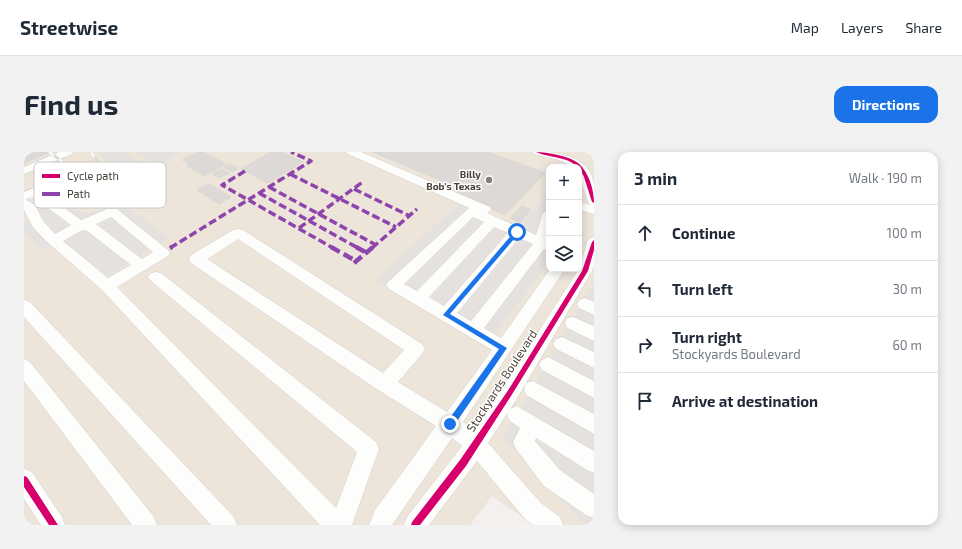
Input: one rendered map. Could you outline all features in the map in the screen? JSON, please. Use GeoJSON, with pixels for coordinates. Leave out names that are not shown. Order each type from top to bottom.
{"type":"FeatureCollection","features":[{"type":"Feature","properties":{"kind":"street"},"geometry":{"type":"LineString","coordinates":[[44,162],[68,152]]}},
{"type":"Feature","properties":{"kind":"street"},"geometry":{"type":"LineString","coordinates":[[352,152],[516,224],[544,242]]}},
{"type":"Feature","properties":{"kind":"street"},"geometry":{"type":"LineString","coordinates":[[538,152],[572,159],[582,168],[594,202]]}},
{"type":"Feature","properties":{"kind":"street"},"geometry":{"type":"LineString","coordinates":[[24,170],[34,166]]}},
{"type":"Feature","properties":{"kind":"street"},"geometry":{"type":"LineString","coordinates":[[24,196],[34,192]]}},
{"type":"Feature","properties":{"kind":"street"},"geometry":{"type":"LineString","coordinates":[[24,203],[30,208],[37,223],[54,240],[107,286],[336,525]]}},
{"type":"Feature","properties":{"kind":"street"},"geometry":{"type":"LineString","coordinates":[[582,207],[594,210]]}},
{"type":"Feature","properties":{"kind":"street"},"geometry":{"type":"LineString","coordinates":[[56,208],[80,226],[91,227],[141,266]]}},
{"type":"Feature","properties":{"kind":"street"},"geometry":{"type":"LineString","coordinates":[[54,240],[80,226],[112,212],[163,253],[107,286]]}},
{"type":"Feature","properties":{"kind":"street"},"geometry":{"type":"LineString","coordinates":[[503,348],[394,285],[471,212],[544,242]]}},
{"type":"Feature","properties":{"kind":"street"},"geometry":{"type":"LineString","coordinates":[[418,299],[492,221]]}},
{"type":"Feature","properties":{"kind":"street"},"geometry":{"type":"LineString","coordinates":[[472,330],[544,242],[546,231]]}},
{"type":"Feature","properties":{"kind":"street"},"geometry":{"type":"LineString","coordinates":[[385,384],[416,349],[238,232],[196,259],[385,384],[450,424],[475,444],[533,511],[552,525]]}},
{"type":"Feature","properties":{"kind":"street"},"geometry":{"type":"LineString","coordinates":[[446,315],[517,232]]}},
{"type":"Feature","properties":{"kind":"street","name":"Stockyards Boulevard"},"geometry":{"type":"LineString","coordinates":[[416,525],[475,444],[581,278],[594,242]]}},
{"type":"Feature","properties":{"kind":"street","name":"Stockyards Boulevard"},"geometry":{"type":"LineString","coordinates":[[380,525],[383,518],[556,272]]}},
{"type":"Feature","properties":{"kind":"street"},"geometry":{"type":"LineString","coordinates":[[156,277],[369,450],[341,525]]}},
{"type":"Feature","properties":{"kind":"street"},"geometry":{"type":"LineString","coordinates":[[24,306],[226,525]]}},
{"type":"Feature","properties":{"kind":"street"},"geometry":{"type":"LineString","coordinates":[[573,323],[594,334]]}},
{"type":"Feature","properties":{"kind":"street"},"geometry":{"type":"LineString","coordinates":[[562,344],[594,361]]}},
{"type":"Feature","properties":{"kind":"street"},"geometry":{"type":"LineString","coordinates":[[548,365],[594,390]]}},
{"type":"Feature","properties":{"kind":"street"},"geometry":{"type":"LineString","coordinates":[[24,367],[146,525]]}},
{"type":"Feature","properties":{"kind":"street"},"geometry":{"type":"LineString","coordinates":[[533,389],[594,425]]}},
{"type":"Feature","properties":{"kind":"street"},"geometry":{"type":"LineString","coordinates":[[594,463],[525,420],[523,442],[552,478],[594,507]]}},
{"type":"Feature","properties":{"kind":"street"},"geometry":{"type":"LineString","coordinates":[[24,480],[54,525]]}},
{"type":"Feature","properties":{"kind":"shaded area"},"geometry":{"type":"Polygon","coordinates":[[[24,152],[594,152],[594,525],[534,525],[492,496],[470,525],[27,525],[24,520],[24,152]]]}},
{"type":"Feature","properties":{"kind":"shaded area"},"geometry":{"type":"Polygon","coordinates":[[[95,152],[124,152],[140,162],[111,162],[95,152]]]}},
{"type":"Feature","properties":{"kind":"shaded area"},"geometry":{"type":"Polygon","coordinates":[[[136,152],[173,152],[178,154],[172,157],[166,168],[166,162],[153,162],[136,152]]]}},
{"type":"Feature","properties":{"kind":"shaded area"},"geometry":{"type":"Polygon","coordinates":[[[546,194],[546,238],[520,227],[546,194]]]}},
{"type":"Feature","properties":{"kind":"shaded area"},"geometry":{"type":"Polygon","coordinates":[[[461,202],[546,239],[546,266],[486,346],[374,281],[461,202]]]}},
{"type":"Feature","properties":{"kind":"shaded area"},"geometry":{"type":"Polygon","coordinates":[[[36,208],[74,208],[81,213],[99,211],[107,208],[127,208],[170,238],[95,283],[51,246],[43,250],[24,234],[24,224],[43,214],[36,208]]]}},
{"type":"Feature","properties":{"kind":"shaded area"},"geometry":{"type":"Polygon","coordinates":[[[594,284],[594,525],[588,525],[581,520],[503,438],[594,284]]]}},
{"type":"Feature","properties":{"kind":"building"},"geometry":{"type":"Polygon","coordinates":[[[24,152],[51,152],[24,163],[24,152]]]}},
{"type":"Feature","properties":{"kind":"building"},"geometry":{"type":"Polygon","coordinates":[[[199,152],[203,152],[226,164],[204,176],[187,166],[189,164],[182,160],[199,152]]]}},
{"type":"Feature","properties":{"kind":"building"},"geometry":{"type":"Polygon","coordinates":[[[271,152],[282,152],[303,162],[268,183],[241,169],[271,152]]]}},
{"type":"Feature","properties":{"kind":"building","name":"Billy Bob's Texas"},"geometry":{"type":"Polygon","coordinates":[[[373,152],[488,152],[545,173],[505,215],[451,192],[456,187],[373,152]]]}},
{"type":"Feature","properties":{"kind":"building"},"geometry":{"type":"Polygon","coordinates":[[[230,164],[238,168],[232,172],[224,167],[230,164]]]}},
{"type":"Feature","properties":{"kind":"building"},"geometry":{"type":"Polygon","coordinates":[[[221,169],[229,173],[220,178],[212,174],[221,169]]]}},
{"type":"Feature","properties":{"kind":"building"},"geometry":{"type":"Polygon","coordinates":[[[209,184],[231,197],[219,204],[197,190],[209,184]]]}},
{"type":"Feature","properties":{"kind":"building"},"geometry":{"type":"Polygon","coordinates":[[[522,206],[531,210],[520,223],[510,218],[522,206]]]}},
{"type":"Feature","properties":{"kind":"railway"},"geometry":{"type":"LineString","coordinates":[[49,152],[63,162]]}},
{"type":"Feature","properties":{"kind":"railway"},"geometry":{"type":"LineString","coordinates":[[91,152],[97,162]]}},
{"type":"Feature","properties":{"kind":"marked path"},"geometry":{"type":"LineString","coordinates":[[170,248],[311,161],[291,152]]}},
{"type":"Feature","properties":{"kind":"marked path"},"geometry":{"type":"LineString","coordinates":[[245,171],[222,185],[356,261]]}},
{"type":"Feature","properties":{"kind":"marked path"},"geometry":{"type":"LineString","coordinates":[[290,174],[396,227]]}},
{"type":"Feature","properties":{"kind":"marked path"},"geometry":{"type":"LineString","coordinates":[[299,228],[364,181]]}},
{"type":"Feature","properties":{"kind":"marked path"},"geometry":{"type":"LineString","coordinates":[[269,187],[376,245]]}},
{"type":"Feature","properties":{"kind":"marked path"},"geometry":{"type":"LineString","coordinates":[[354,189],[410,216]]}},
{"type":"Feature","properties":{"kind":"marked path"},"geometry":{"type":"LineString","coordinates":[[259,193],[367,253]]}},
{"type":"Feature","properties":{"kind":"marked path"},"geometry":{"type":"LineString","coordinates":[[354,263],[417,209]]}},
{"type":"Feature","properties":{"kind":"cycle path"},"geometry":{"type":"LineString","coordinates":[[538,152],[571,160],[577,164],[586,177],[594,202]]}},
{"type":"Feature","properties":{"kind":"cycle path"},"geometry":{"type":"LineString","coordinates":[[415,525],[463,463],[509,394],[585,271],[594,242]]}},
{"type":"Feature","properties":{"kind":"cycle path"},"geometry":{"type":"LineString","coordinates":[[24,480],[54,525]]}},
{"type":"Feature","properties":{"kind":"place","name":"Billy Bob's Texas"},"geometry":{"type":"Point","coordinates":[489,180]}},
{"type":"Feature","properties":{"kind":"route"},"geometry":{"type":"LineString","coordinates":[[450,424],[503,348],[446,315],[517,232]]}}]}
